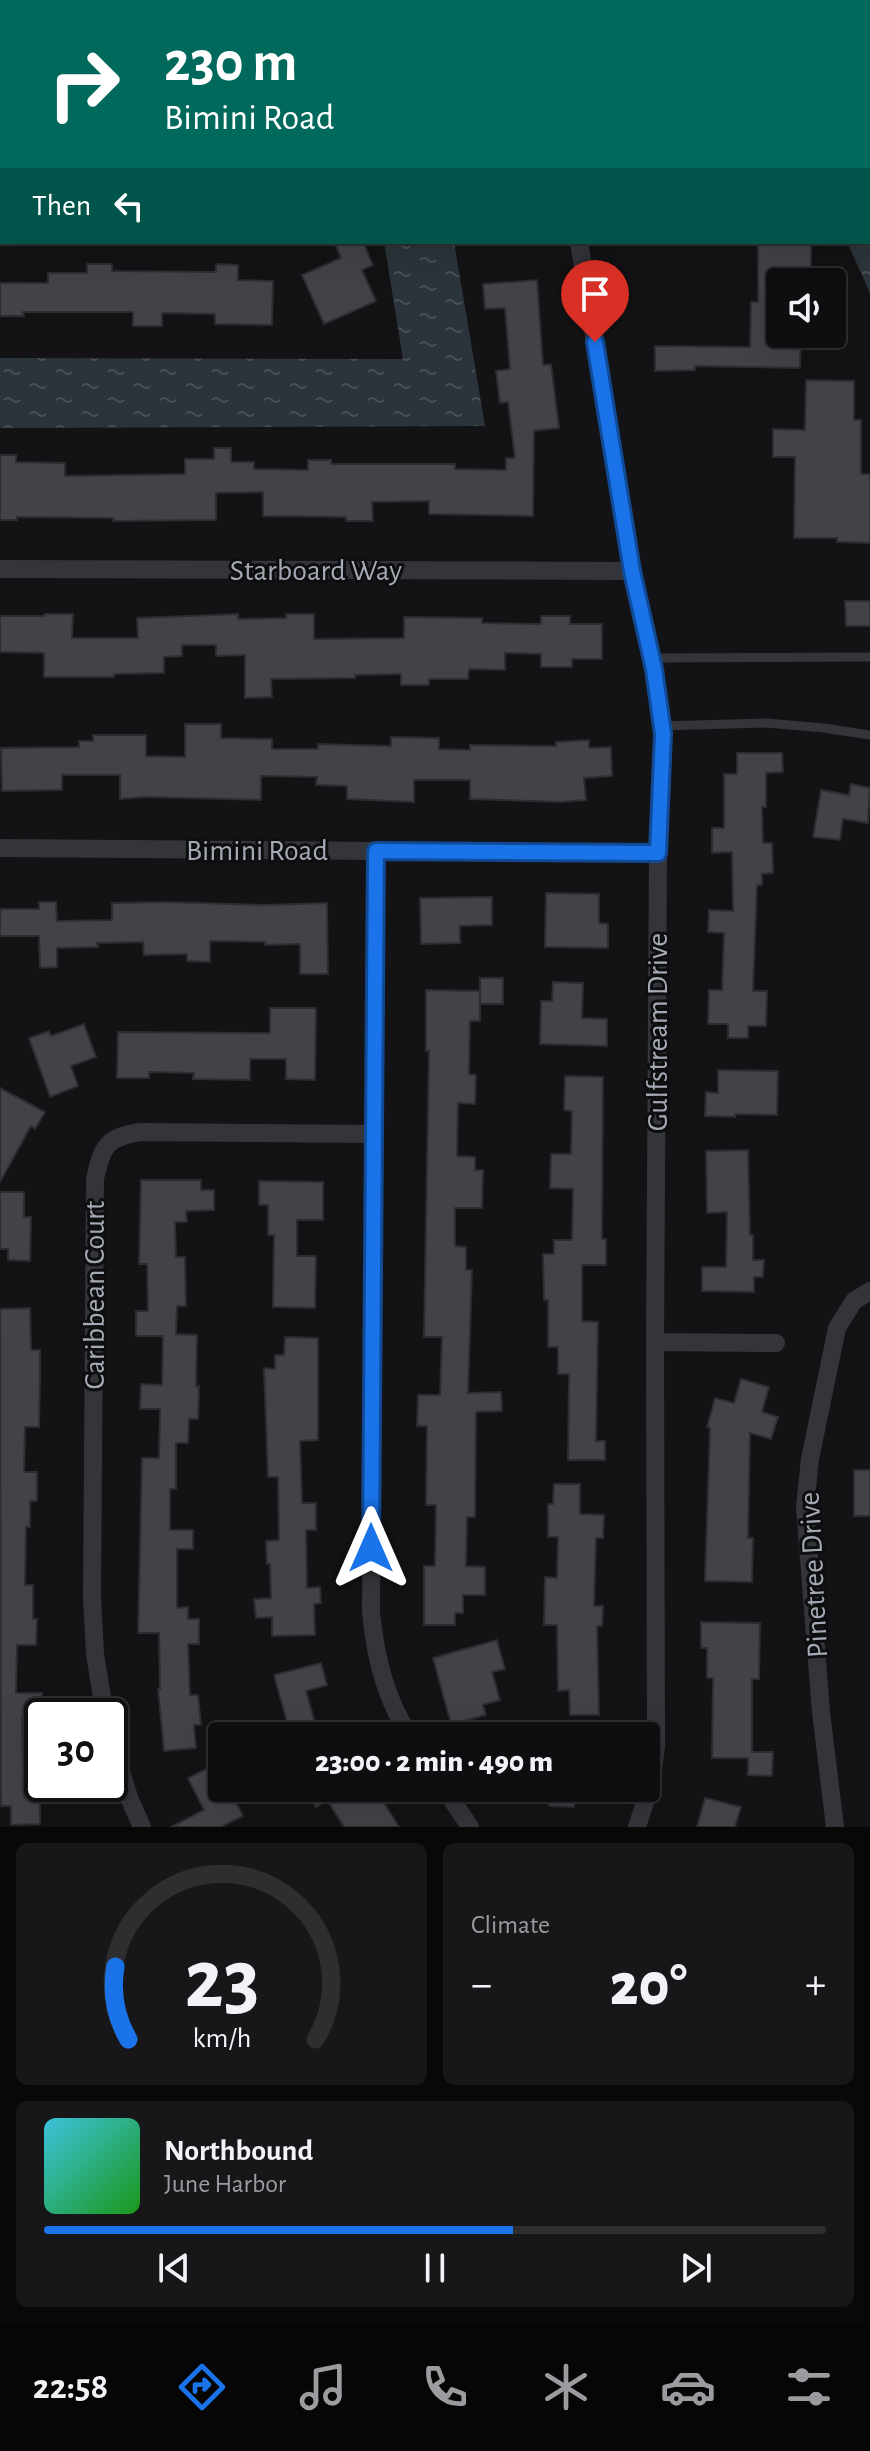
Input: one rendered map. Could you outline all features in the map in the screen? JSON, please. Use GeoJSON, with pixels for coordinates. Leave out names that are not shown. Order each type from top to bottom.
{"type":"FeatureCollection","features":[{"type":"Feature","properties":{"kind":"street","name":"Gulfstream Drive"},"geometry":{"type":"LineString","coordinates":[[579,244],[632,571],[662,726],[658,853],[655,1342],[656,1746],[652,1780],[637,1827]]}},
{"type":"Feature","properties":{"kind":"street","name":"Starboard Way"},"geometry":{"type":"LineString","coordinates":[[0,569],[632,571]]}},
{"type":"Feature","properties":{"kind":"street","name":"Bimini Road"},"geometry":{"type":"LineString","coordinates":[[0,848],[658,853]]}},
{"type":"Feature","properties":{"kind":"street"},"geometry":{"type":"LineString","coordinates":[[376,851],[371,1612],[378,1664],[389,1697],[402,1722]]}},
{"type":"Feature","properties":{"kind":"street","name":"Caribbean Court"},"geometry":{"type":"LineString","coordinates":[[102,1698],[95,1654],[92,1598],[95,1179],[101,1151],[126,1134],[141,1132],[374,1134]]}},
{"type":"Feature","properties":{"kind":"street","name":"Pinetree Drive"},"geometry":{"type":"LineString","coordinates":[[835,1827],[821,1712],[805,1507],[810,1459],[837,1328],[854,1301],[870,1291]]}},
{"type":"Feature","properties":{"kind":"street"},"geometry":{"type":"LineString","coordinates":[[655,1342],[776,1343]]}},
{"type":"Feature","properties":{"kind":"street"},"geometry":{"type":"LineString","coordinates":[[128,1794],[142,1827]]}},
{"type":"Feature","properties":{"kind":"street"},"geometry":{"type":"LineString","coordinates":[[453,1802],[470,1827]]}},
{"type":"Feature","properties":{"kind":"lane"},"geometry":{"type":"LineString","coordinates":[[651,658],[870,657]]}},
{"type":"Feature","properties":{"kind":"lane"},"geometry":{"type":"LineString","coordinates":[[662,726],[767,723],[870,735]]}},
{"type":"Feature","properties":{"kind":"water"},"geometry":{"type":"Polygon","coordinates":[[[384,244],[454,244],[485,426],[0,428],[0,358],[403,359],[384,244]]]}},
{"type":"Feature","properties":{"kind":"water"},"geometry":{"type":"Polygon","coordinates":[[[848,244],[870,244],[870,293],[848,244]]]}},
{"type":"Feature","properties":{"kind":"building"},"geometry":{"type":"Polygon","coordinates":[[[364,244],[373,265],[362,270],[376,301],[324,324],[302,275],[341,258],[336,246],[364,244]]]}},
{"type":"Feature","properties":{"kind":"building"},"geometry":{"type":"Polygon","coordinates":[[[758,244],[811,244],[811,268],[766,268],[766,348],[801,348],[800,368],[695,366],[695,370],[655,371],[655,346],[750,347],[751,302],[758,302],[758,244]]]}},
{"type":"Feature","properties":{"kind":"building"},"geometry":{"type":"Polygon","coordinates":[[[87,264],[112,264],[112,271],[216,272],[216,264],[238,265],[238,280],[273,281],[272,325],[215,324],[215,314],[162,313],[162,326],[133,326],[133,312],[23,312],[24,316],[0,316],[0,283],[48,283],[48,273],[87,273],[87,264]]]}},
{"type":"Feature","properties":{"kind":"building"},"geometry":{"type":"Polygon","coordinates":[[[537,280],[543,365],[551,364],[559,428],[534,431],[533,516],[429,514],[429,501],[372,502],[373,521],[346,521],[346,517],[263,516],[263,492],[216,493],[216,520],[113,521],[113,518],[17,517],[17,520],[0,520],[0,455],[16,455],[16,462],[65,463],[65,476],[185,474],[185,459],[214,459],[214,448],[231,448],[231,462],[254,462],[254,469],[308,470],[308,460],[331,460],[331,464],[455,464],[455,469],[506,470],[506,458],[515,458],[508,402],[500,403],[496,371],[510,369],[505,308],[485,309],[483,284],[537,280]]]}},
{"type":"Feature","properties":{"kind":"building"},"geometry":{"type":"Polygon","coordinates":[[[806,380],[854,381],[854,420],[861,420],[861,474],[870,474],[870,543],[837,542],[837,538],[794,538],[795,457],[773,457],[773,429],[805,430],[806,380]]]}},
{"type":"Feature","properties":{"kind":"building"},"geometry":{"type":"Polygon","coordinates":[[[845,601],[870,601],[870,626],[846,626],[845,601]]]}},
{"type":"Feature","properties":{"kind":"building"},"geometry":{"type":"Polygon","coordinates":[[[73,614],[72,638],[138,638],[137,618],[238,614],[238,619],[286,618],[286,614],[314,614],[314,639],[404,638],[404,617],[482,618],[482,623],[541,624],[541,616],[570,616],[570,624],[602,624],[602,659],[572,659],[572,667],[541,667],[541,654],[505,653],[505,670],[469,669],[468,679],[429,679],[429,685],[401,685],[401,674],[271,679],[272,697],[245,698],[245,655],[216,656],[216,645],[182,645],[182,656],[164,657],[164,673],[114,674],[114,677],[44,677],[44,653],[0,652],[0,616],[73,614]]]}},
{"type":"Feature","properties":{"kind":"building"},"geometry":{"type":"Polygon","coordinates":[[[185,724],[221,724],[221,738],[272,739],[272,749],[318,749],[318,744],[391,746],[391,737],[439,738],[439,749],[470,750],[470,745],[556,746],[556,742],[589,740],[589,748],[611,747],[612,776],[584,778],[586,800],[560,802],[470,799],[470,780],[414,780],[414,802],[347,799],[347,786],[316,785],[317,777],[261,776],[261,800],[120,799],[120,775],[62,775],[62,790],[2,791],[1,748],[79,747],[79,741],[93,741],[93,735],[146,735],[146,756],[185,757],[185,724]]]}},
{"type":"Feature","properties":{"kind":"building"},"geometry":{"type":"Polygon","coordinates":[[[737,753],[782,753],[783,772],[766,773],[766,807],[762,807],[763,843],[772,843],[773,873],[762,874],[762,885],[757,885],[753,991],[767,991],[766,1026],[748,1026],[748,1038],[728,1038],[728,1024],[708,1024],[709,990],[722,990],[724,933],[708,932],[709,910],[733,911],[732,852],[712,853],[712,828],[724,828],[724,774],[737,774],[737,753]]]}},
{"type":"Feature","properties":{"kind":"building"},"geometry":{"type":"Polygon","coordinates":[[[851,784],[870,788],[868,823],[843,819],[840,840],[813,837],[821,790],[849,795],[851,784]]]}},
{"type":"Feature","properties":{"kind":"building"},"geometry":{"type":"Polygon","coordinates":[[[546,893],[599,894],[599,923],[608,924],[608,948],[545,947],[546,893]]]}},
{"type":"Feature","properties":{"kind":"building"},"geometry":{"type":"Polygon","coordinates":[[[492,897],[492,925],[460,926],[460,943],[421,944],[420,898],[492,897]]]}},
{"type":"Feature","properties":{"kind":"building"},"geometry":{"type":"Polygon","coordinates":[[[39,902],[56,902],[57,921],[112,920],[112,903],[327,903],[328,974],[300,974],[300,944],[265,945],[265,942],[210,941],[210,962],[187,961],[187,954],[144,955],[143,942],[97,943],[98,947],[57,948],[57,967],[40,968],[39,936],[0,936],[0,909],[39,909],[39,902]]]}},
{"type":"Feature","properties":{"kind":"building"},"geometry":{"type":"Polygon","coordinates":[[[480,978],[503,978],[503,1004],[480,1004],[480,978]]]}},
{"type":"Feature","properties":{"kind":"building"},"geometry":{"type":"Polygon","coordinates":[[[553,982],[583,983],[582,1018],[607,1019],[607,1046],[540,1044],[541,1001],[552,1001],[553,982]]]}},
{"type":"Feature","properties":{"kind":"building"},"geometry":{"type":"Polygon","coordinates":[[[426,990],[480,991],[480,1021],[470,1021],[469,1074],[476,1075],[475,1104],[458,1103],[457,1156],[475,1157],[475,1170],[483,1170],[482,1208],[455,1208],[455,1246],[466,1247],[466,1270],[472,1270],[468,1393],[501,1392],[502,1411],[476,1412],[475,1517],[467,1517],[466,1566],[485,1567],[485,1595],[463,1595],[463,1613],[455,1613],[455,1625],[424,1625],[424,1566],[435,1566],[436,1505],[426,1505],[427,1426],[417,1426],[418,1395],[440,1395],[442,1337],[424,1337],[429,1051],[426,1051],[426,990]]]}},
{"type":"Feature","properties":{"kind":"building"},"geometry":{"type":"Polygon","coordinates":[[[270,1008],[316,1008],[315,1080],[286,1079],[286,1059],[250,1059],[250,1080],[193,1079],[194,1073],[149,1072],[149,1078],[117,1078],[118,1032],[270,1033],[270,1008]]]}},
{"type":"Feature","properties":{"kind":"building"},"geometry":{"type":"Polygon","coordinates":[[[84,1024],[96,1057],[71,1066],[78,1086],[50,1097],[29,1038],[49,1031],[51,1036],[84,1024]]]}},
{"type":"Feature","properties":{"kind":"building"},"geometry":{"type":"Polygon","coordinates":[[[718,1070],[778,1071],[777,1115],[705,1116],[706,1092],[718,1093],[718,1070]]]}},
{"type":"Feature","properties":{"kind":"building"},"geometry":{"type":"Polygon","coordinates":[[[565,1076],[603,1077],[602,1239],[606,1239],[606,1265],[582,1265],[582,1321],[598,1322],[596,1441],[605,1441],[605,1460],[568,1460],[569,1374],[558,1374],[558,1347],[548,1347],[548,1300],[544,1300],[543,1254],[554,1254],[554,1240],[572,1240],[573,1189],[550,1188],[551,1154],[571,1154],[572,1111],[564,1110],[565,1076]]]}},
{"type":"Feature","properties":{"kind":"building"},"geometry":{"type":"Polygon","coordinates":[[[0,1088],[45,1112],[35,1129],[31,1126],[0,1182],[0,1088]]]}},
{"type":"Feature","properties":{"kind":"building"},"geometry":{"type":"Polygon","coordinates":[[[748,1150],[750,1235],[753,1235],[753,1260],[764,1260],[763,1277],[754,1277],[754,1292],[702,1291],[702,1267],[726,1267],[727,1212],[707,1213],[706,1151],[748,1150]]]}},
{"type":"Feature","properties":{"kind":"building"},"geometry":{"type":"Polygon","coordinates":[[[141,1180],[201,1180],[201,1190],[214,1190],[214,1210],[186,1211],[187,1222],[175,1222],[176,1257],[185,1257],[186,1306],[177,1306],[176,1334],[197,1335],[196,1386],[199,1386],[198,1419],[189,1419],[188,1443],[176,1443],[176,1489],[170,1489],[170,1530],[193,1530],[193,1549],[177,1549],[177,1608],[188,1607],[188,1619],[199,1619],[199,1644],[188,1644],[190,1695],[198,1695],[201,1725],[194,1725],[196,1748],[164,1751],[158,1689],[159,1633],[138,1633],[142,1458],[159,1458],[160,1409],[140,1409],[141,1384],[162,1385],[163,1336],[136,1336],[136,1311],[148,1311],[147,1264],[139,1264],[141,1180]]]}},
{"type":"Feature","properties":{"kind":"building"},"geometry":{"type":"Polygon","coordinates":[[[259,1181],[323,1182],[323,1220],[297,1220],[297,1256],[316,1256],[315,1308],[273,1307],[274,1235],[268,1235],[268,1205],[259,1205],[259,1181]]]}},
{"type":"Feature","properties":{"kind":"building"},"geometry":{"type":"Polygon","coordinates":[[[0,1192],[24,1192],[24,1217],[31,1217],[30,1261],[8,1260],[8,1249],[0,1249],[0,1192]]]}},
{"type":"Feature","properties":{"kind":"building"},"geometry":{"type":"Polygon","coordinates":[[[30,1308],[31,1350],[40,1350],[39,1427],[25,1427],[24,1472],[37,1472],[37,1501],[30,1501],[30,1527],[26,1527],[25,1585],[33,1585],[36,1645],[17,1645],[16,1693],[42,1693],[42,1698],[24,1698],[22,1716],[24,1802],[40,1802],[40,1824],[11,1825],[11,1806],[1,1806],[0,1309],[30,1308]]]}},
{"type":"Feature","properties":{"kind":"building"},"geometry":{"type":"Polygon","coordinates":[[[285,1337],[318,1338],[318,1440],[300,1441],[302,1503],[316,1503],[316,1530],[306,1530],[307,1588],[320,1587],[321,1603],[314,1604],[315,1635],[272,1636],[272,1617],[256,1618],[254,1599],[271,1598],[266,1541],[279,1540],[278,1477],[268,1477],[264,1368],[275,1369],[275,1355],[284,1355],[285,1337]]]}},
{"type":"Feature","properties":{"kind":"building"},"geometry":{"type":"Polygon","coordinates":[[[741,1379],[769,1387],[762,1412],[778,1417],[771,1439],[750,1433],[748,1538],[753,1538],[752,1582],[705,1581],[710,1428],[707,1427],[715,1398],[734,1403],[741,1379]]]}},
{"type":"Feature","properties":{"kind":"building"},"geometry":{"type":"Polygon","coordinates":[[[854,1470],[870,1470],[870,1516],[854,1516],[854,1470]]]}},
{"type":"Feature","properties":{"kind":"building"},"geometry":{"type":"Polygon","coordinates":[[[554,1484],[580,1484],[580,1514],[604,1515],[603,1538],[596,1538],[594,1606],[603,1606],[602,1626],[597,1626],[599,1715],[570,1715],[569,1690],[558,1691],[557,1625],[544,1625],[545,1577],[557,1578],[558,1537],[548,1537],[548,1504],[553,1504],[554,1484]]]}},
{"type":"Feature","properties":{"kind":"building"},"geometry":{"type":"Polygon","coordinates":[[[701,1622],[760,1623],[759,1679],[752,1679],[752,1752],[773,1752],[772,1776],[748,1775],[748,1758],[712,1758],[713,1678],[707,1678],[707,1648],[701,1648],[701,1622]]]}},
{"type":"Feature","properties":{"kind":"building"},"geometry":{"type":"Polygon","coordinates":[[[497,1640],[505,1669],[492,1672],[500,1700],[483,1705],[486,1715],[450,1722],[433,1658],[497,1640]]]}},
{"type":"Feature","properties":{"kind":"building"},"geometry":{"type":"Polygon","coordinates":[[[321,1663],[327,1685],[306,1691],[315,1722],[287,1722],[274,1675],[321,1663]]]}},
{"type":"Feature","properties":{"kind":"building"},"geometry":{"type":"Polygon","coordinates":[[[208,1768],[208,1802],[236,1802],[243,1816],[221,1827],[171,1827],[204,1810],[188,1778],[208,1768]]]}},
{"type":"Feature","properties":{"kind":"building"},"geometry":{"type":"Polygon","coordinates":[[[705,1798],[741,1807],[735,1827],[697,1827],[705,1798]]]}},
{"type":"Feature","properties":{"kind":"building"},"geometry":{"type":"Polygon","coordinates":[[[328,1802],[384,1802],[399,1827],[344,1827],[328,1802]]]}},
{"type":"Feature","properties":{"kind":"building"},"geometry":{"type":"Polygon","coordinates":[[[549,1802],[574,1802],[574,1807],[549,1806],[549,1802]]]}},
{"type":"Feature","properties":{"kind":"route"},"geometry":{"type":"LineString","coordinates":[[371,1548],[376,851],[658,853],[663,734],[654,669],[632,571],[595,342]]}}]}
